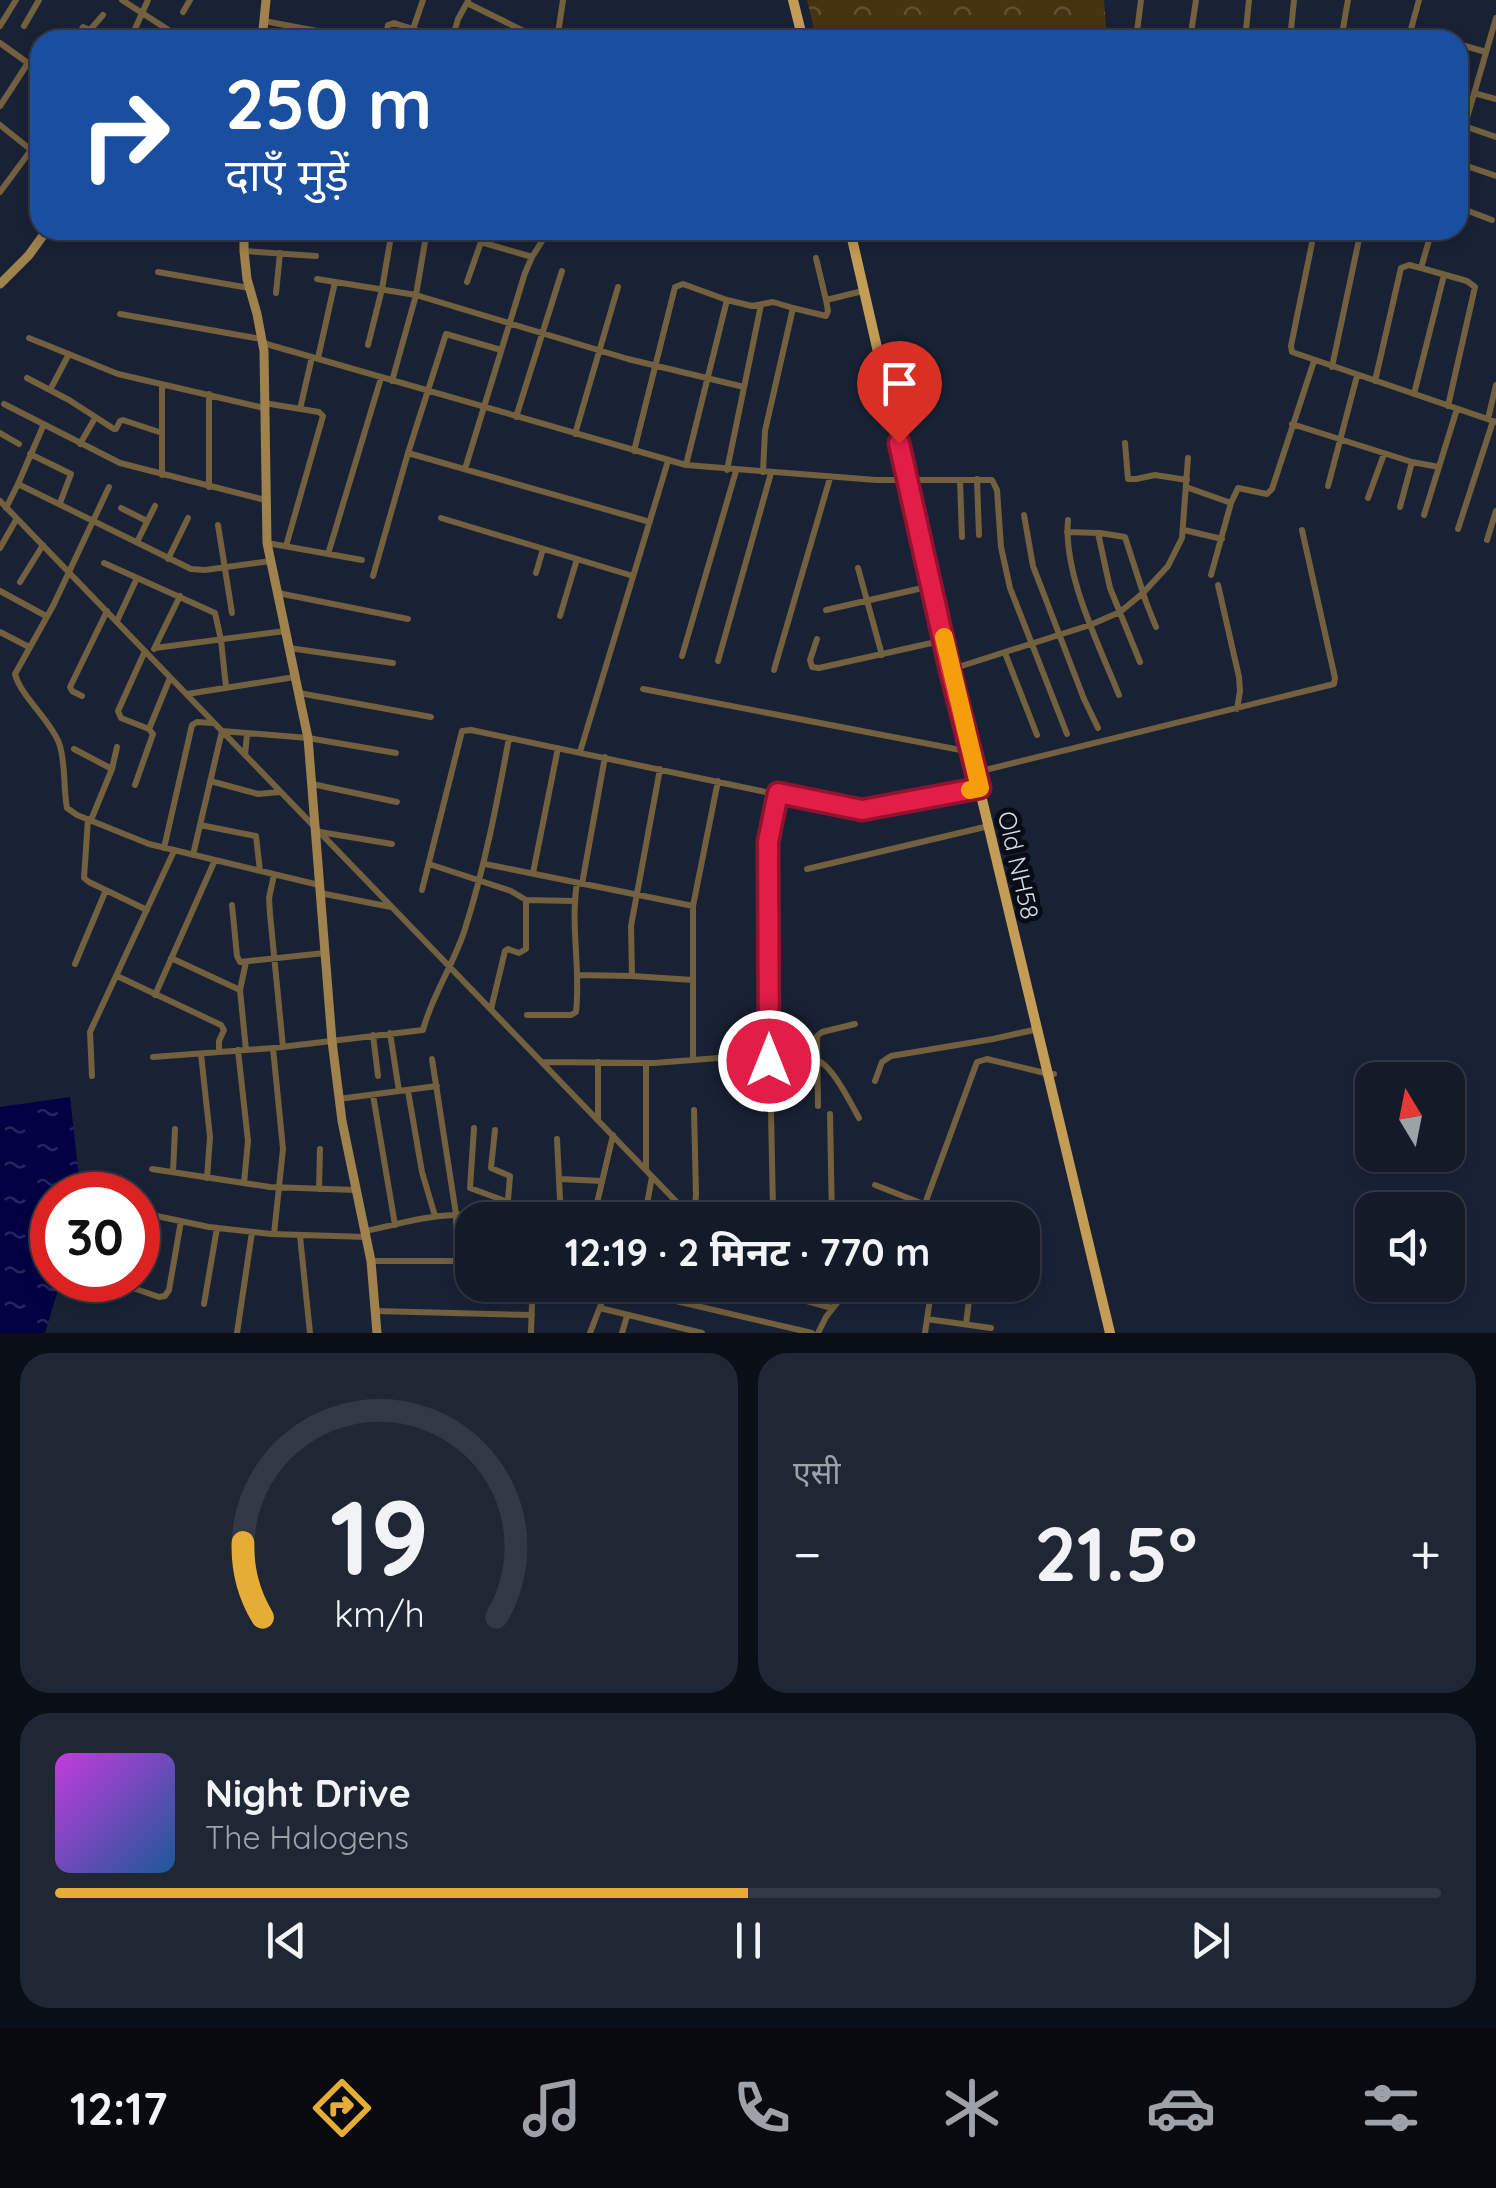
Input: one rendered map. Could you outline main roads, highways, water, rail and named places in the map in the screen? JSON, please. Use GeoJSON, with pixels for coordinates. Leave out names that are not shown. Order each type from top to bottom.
{"type":"FeatureCollection","features":[{"type":"Feature","properties":{"kind":"main road"},"geometry":{"type":"LineString","coordinates":[[796,0],[804,30]]}},
{"type":"Feature","properties":{"kind":"main road","name":"Old NH58"},"geometry":{"type":"LineString","coordinates":[[855,240],[971,752],[1052,1074]]}},
{"type":"Feature","properties":{"kind":"main road","name":"Old NH58"},"geometry":{"type":"LineString","coordinates":[[911,481],[932,586],[981,771],[1113,1333]]}},
{"type":"Feature","properties":{"kind":"water"},"geometry":{"type":"Polygon","coordinates":[[[70,1097],[78,1172],[30,1172],[30,1302],[54,1302],[45,1333],[0,1333],[0,1107],[70,1097]]]}}]}
